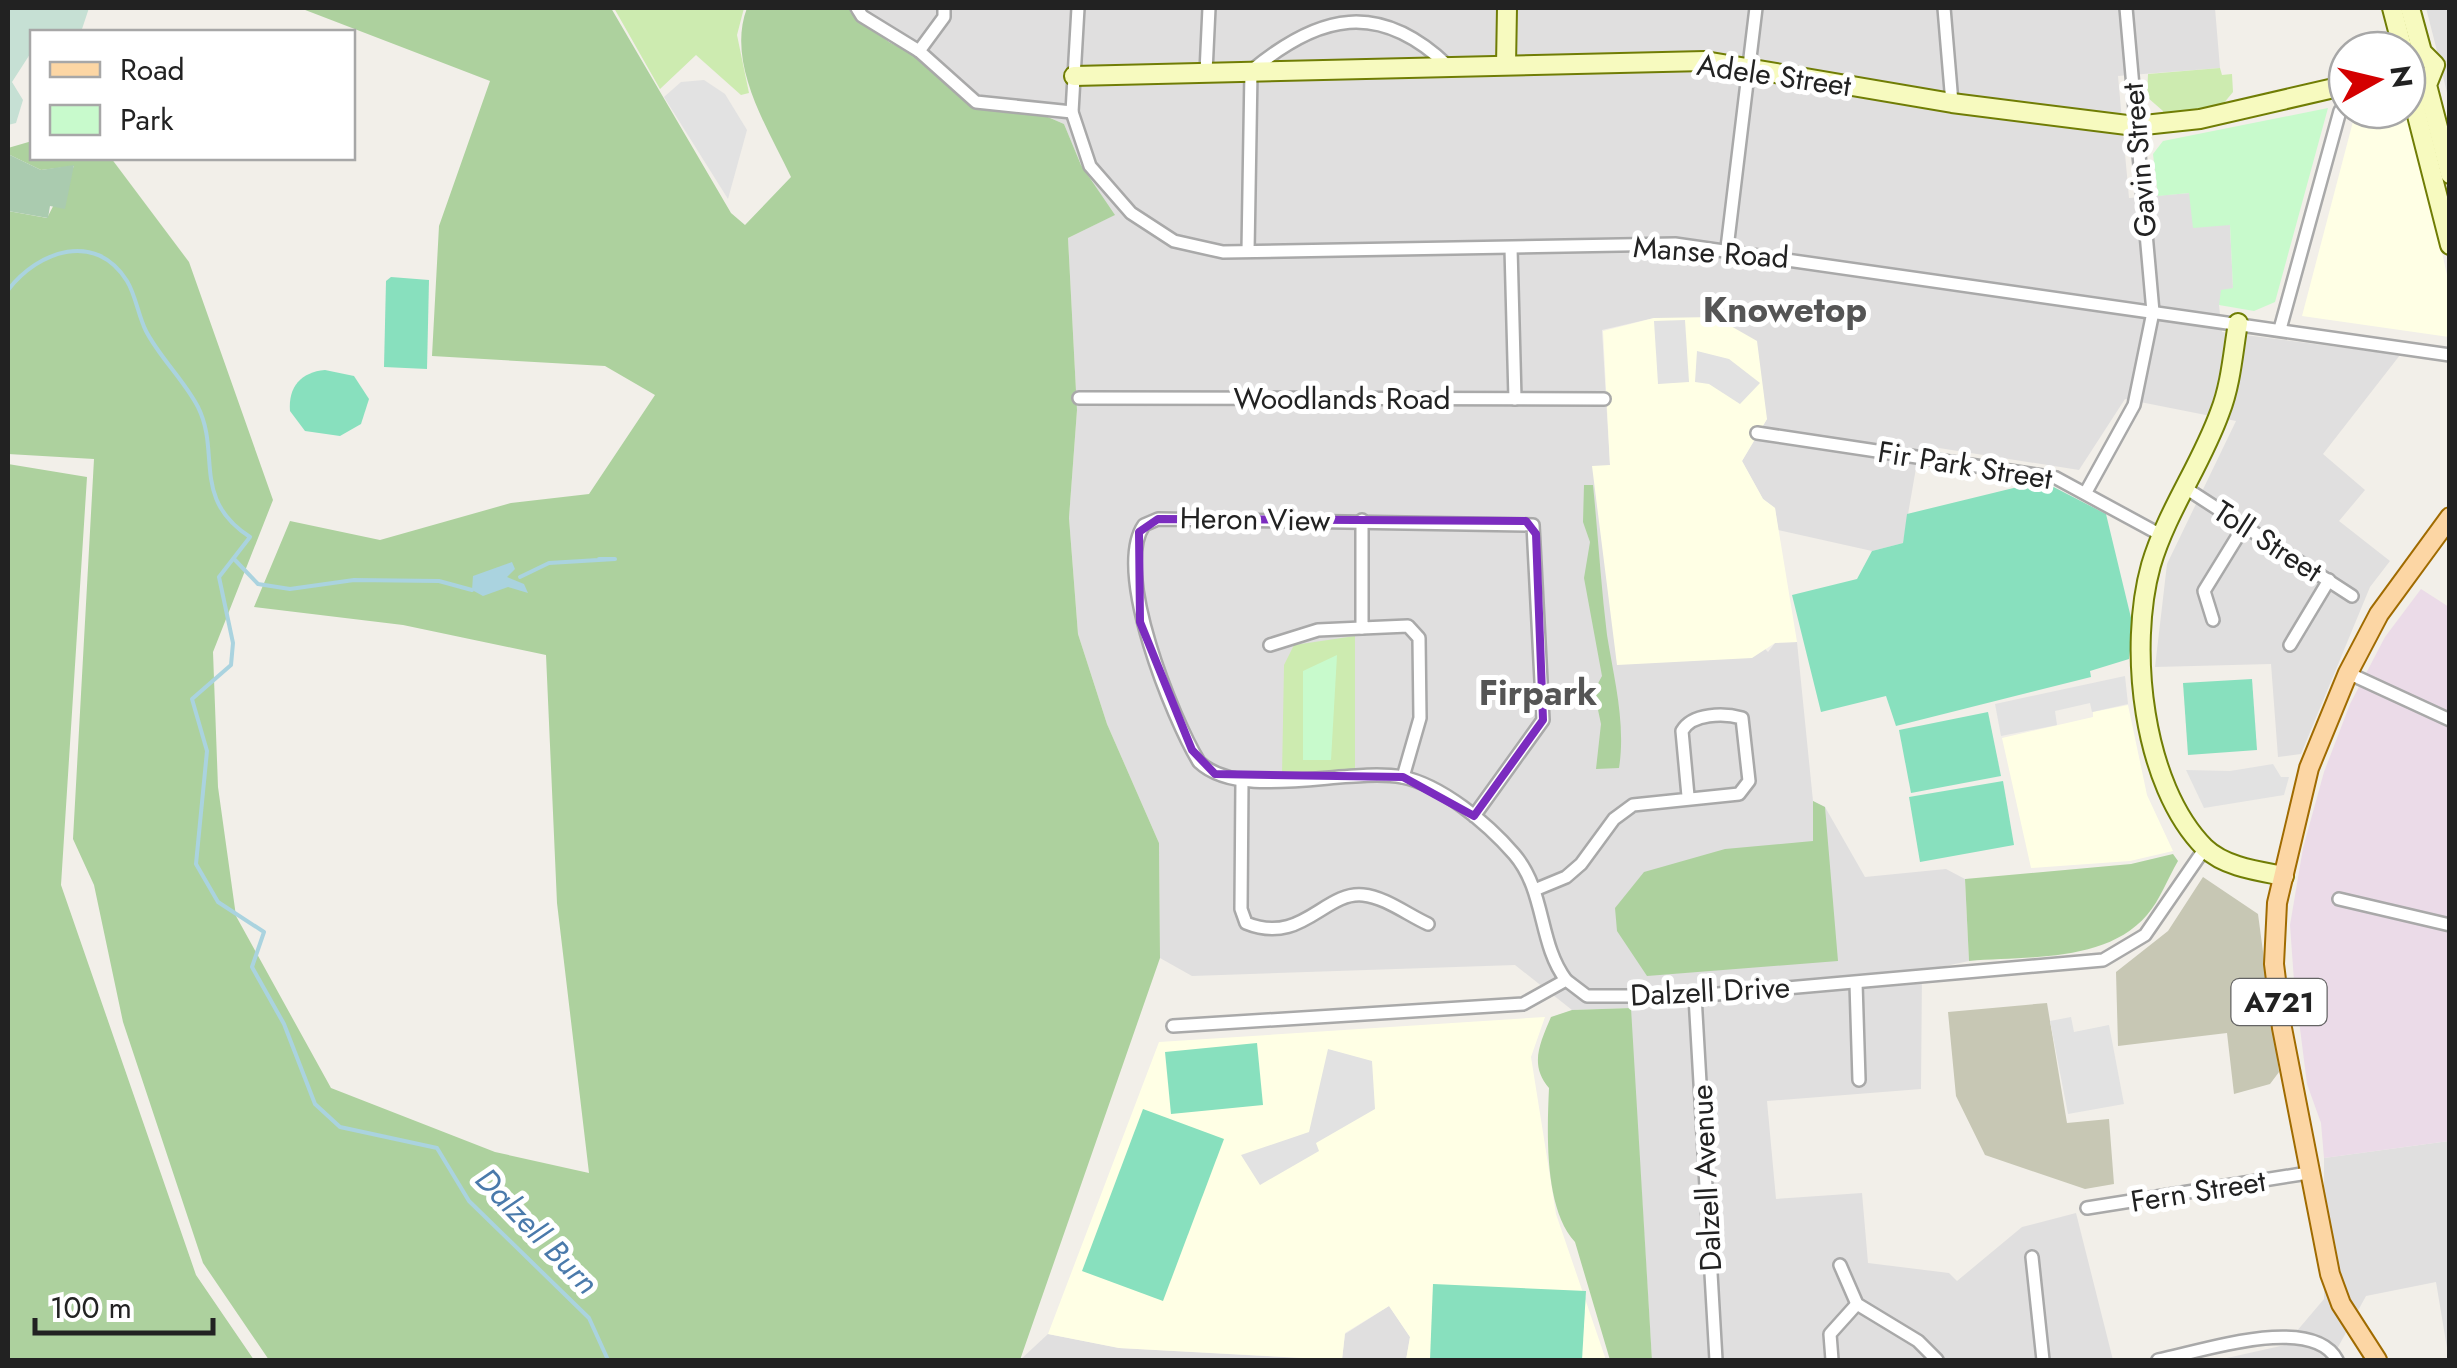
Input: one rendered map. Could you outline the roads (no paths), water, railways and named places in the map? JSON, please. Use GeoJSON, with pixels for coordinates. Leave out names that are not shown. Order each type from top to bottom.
{"type":"FeatureCollection","features":[{"type":"Feature","properties":{"kind":"main road","name":"A721"},"geometry":{"type":"LineString","coordinates":[[2378,1360],[2334,1287],[2308,1173],[2274,964],[2273,934],[2310,768],[2348,673],[2379,614],[2450,517]]}},
{"type":"Feature","properties":{"kind":"main road","name":"A721"},"geometry":{"type":"LineString","coordinates":[[2423,554],[2450,534]]}},
{"type":"Feature","properties":{"kind":"street"},"geometry":{"type":"LineString","coordinates":[[856,8],[862,16],[919,52],[976,102],[1072,112]]}},
{"type":"Feature","properties":{"kind":"street"},"geometry":{"type":"LineString","coordinates":[[919,52],[944,18],[944,8]]}},
{"type":"Feature","properties":{"kind":"street","name":"Manse Road"},"geometry":{"type":"LineString","coordinates":[[1078,8],[1072,112],[1090,166],[1131,214],[1174,241],[1224,252],[1675,244],[1727,248],[2450,355]]}},
{"type":"Feature","properties":{"kind":"street"},"geometry":{"type":"LineString","coordinates":[[1206,72],[1209,8]]}},
{"type":"Feature","properties":{"kind":"street"},"geometry":{"type":"LineString","coordinates":[[1506,65],[1507,8]]}},
{"type":"Feature","properties":{"kind":"street"},"geometry":{"type":"LineString","coordinates":[[1727,248],[1752,69],[1756,8]]}},
{"type":"Feature","properties":{"kind":"street"},"geometry":{"type":"LineString","coordinates":[[1944,8],[1952,103]]}},
{"type":"Feature","properties":{"kind":"street","name":"Gavin Street"},"geometry":{"type":"LineString","coordinates":[[2086,492],[2134,405],[2153,312],[2126,8]]}},
{"type":"Feature","properties":{"kind":"street"},"geometry":{"type":"LineString","coordinates":[[2392,8],[2406,30]]}},
{"type":"Feature","properties":{"kind":"street"},"geometry":{"type":"LineString","coordinates":[[1248,251],[1250,71],[1292,37],[1349,13],[1382,20],[1434,51],[1448,66]]}},
{"type":"Feature","properties":{"kind":"street","name":"Adele Street"},"geometry":{"type":"LineString","coordinates":[[1074,76],[1705,61],[1952,103],[2135,126],[2200,120],[2327,90]]}},
{"type":"Feature","properties":{"kind":"street"},"geometry":{"type":"LineString","coordinates":[[2427,116],[2450,174]]}},
{"type":"Feature","properties":{"kind":"street"},"geometry":{"type":"LineString","coordinates":[[2280,329],[2335,130]]}},
{"type":"Feature","properties":{"kind":"street"},"geometry":{"type":"LineString","coordinates":[[2425,130],[2450,246]]}},
{"type":"Feature","properties":{"kind":"street"},"geometry":{"type":"LineString","coordinates":[[1511,248],[1515,398]]}},
{"type":"Feature","properties":{"kind":"street"},"geometry":{"type":"LineString","coordinates":[[2238,323],[2220,412],[2161,535],[2141,617],[2143,692],[2167,784],[2205,848],[2231,863],[2284,876]]}},
{"type":"Feature","properties":{"kind":"street","name":"Woodlands Road"},"geometry":{"type":"LineString","coordinates":[[1079,398],[1604,399]]}},
{"type":"Feature","properties":{"kind":"street","name":"Fir Park Street"},"geometry":{"type":"LineString","coordinates":[[1757,433],[2037,474],[2086,492],[2161,535]]}},
{"type":"Feature","properties":{"kind":"street","name":"Toll Street"},"geometry":{"type":"LineString","coordinates":[[2184,487],[2352,596]]}},
{"type":"Feature","properties":{"kind":"street","name":"Heron View"},"geometry":{"type":"LineString","coordinates":[[1474,816],[1543,720],[1533,525],[1149,520],[1139,532],[1140,622],[1192,750],[1215,774],[1242,780],[1403,777],[1474,816],[1515,856],[1536,890],[1553,956],[1566,980]]}},
{"type":"Feature","properties":{"kind":"street"},"geometry":{"type":"LineString","coordinates":[[1362,520],[1362,628]]}},
{"type":"Feature","properties":{"kind":"street"},"geometry":{"type":"LineString","coordinates":[[2214,620],[2204,591],[2244,526]]}},
{"type":"Feature","properties":{"kind":"street"},"geometry":{"type":"LineString","coordinates":[[2290,645],[2329,580]]}},
{"type":"Feature","properties":{"kind":"street"},"geometry":{"type":"LineString","coordinates":[[1270,645],[1318,630],[1408,626],[1419,638],[1420,718],[1403,777]]}},
{"type":"Feature","properties":{"kind":"street"},"geometry":{"type":"LineString","coordinates":[[2348,673],[2450,720]]}},
{"type":"Feature","properties":{"kind":"street"},"geometry":{"type":"LineString","coordinates":[[1536,890],[1566,876],[1614,819],[1632,805],[1688,796],[1738,794],[1746,788],[1749,781],[1742,718],[1694,718],[1686,722],[1682,731],[1688,796]]}},
{"type":"Feature","properties":{"kind":"street"},"geometry":{"type":"LineString","coordinates":[[1242,780],[1241,909],[1246,923],[1295,926],[1344,897],[1365,895],[1428,924]]}},
{"type":"Feature","properties":{"kind":"street","name":"Dalzell Drive"},"geometry":{"type":"LineString","coordinates":[[1566,980],[1586,996],[1696,996],[2103,960],[2145,935],[2205,848]]}},
{"type":"Feature","properties":{"kind":"street"},"geometry":{"type":"LineString","coordinates":[[2339,899],[2450,925]]}},
{"type":"Feature","properties":{"kind":"street"},"geometry":{"type":"LineString","coordinates":[[1172,1026],[1523,1004],[1566,980]]}},
{"type":"Feature","properties":{"kind":"street"},"geometry":{"type":"LineString","coordinates":[[1856,983],[1859,1080]]}},
{"type":"Feature","properties":{"kind":"street","name":"Dalzell Avenue"},"geometry":{"type":"LineString","coordinates":[[1696,996],[1716,1360]]}},
{"type":"Feature","properties":{"kind":"street","name":"Fern Street"},"geometry":{"type":"LineString","coordinates":[[2087,1208],[2308,1173]]}},
{"type":"Feature","properties":{"kind":"street"},"geometry":{"type":"LineString","coordinates":[[2032,1257],[2044,1360]]}},
{"type":"Feature","properties":{"kind":"street"},"geometry":{"type":"LineString","coordinates":[[1840,1265],[1857,1304],[1918,1341],[1938,1360]]}},
{"type":"Feature","properties":{"kind":"street"},"geometry":{"type":"LineString","coordinates":[[1832,1360],[1830,1334],[1857,1304]]}},
{"type":"Feature","properties":{"kind":"street"},"geometry":{"type":"LineString","coordinates":[[2158,1360],[2261,1339],[2302,1336],[2319,1343],[2338,1360]]}},
{"type":"Feature","properties":{"kind":"water"},"geometry":{"type":"Polygon","coordinates":[[[512,562],[515,569],[507,577],[524,584],[528,593],[508,587],[483,596],[472,590],[473,576],[512,562]]]}},
{"type":"Feature","properties":{"kind":"waterway","name":"Dalzell Burn"},"geometry":{"type":"LineString","coordinates":[[8,290],[51,256],[84,251],[114,265],[127,281],[152,341],[198,407],[220,507],[250,537],[219,577],[233,643],[231,665],[192,699],[207,751],[196,864],[218,902],[264,932],[252,967],[284,1024],[315,1104],[340,1127],[437,1148],[469,1201],[589,1318],[608,1360]]}},
{"type":"Feature","properties":{"kind":"waterway"},"geometry":{"type":"LineString","coordinates":[[520,577],[549,563],[615,559],[599,559]]}},
{"type":"Feature","properties":{"kind":"waterway"},"geometry":{"type":"LineString","coordinates":[[235,560],[258,584],[290,589],[354,580],[439,581],[472,590]]}},
{"type":"Feature","properties":{"kind":"district","name":"Knowetop"},"geometry":{"type":"Point","coordinates":[1785,310]}},
{"type":"Feature","properties":{"kind":"district","name":"Firpark"},"geometry":{"type":"Point","coordinates":[1538,693]}}]}
